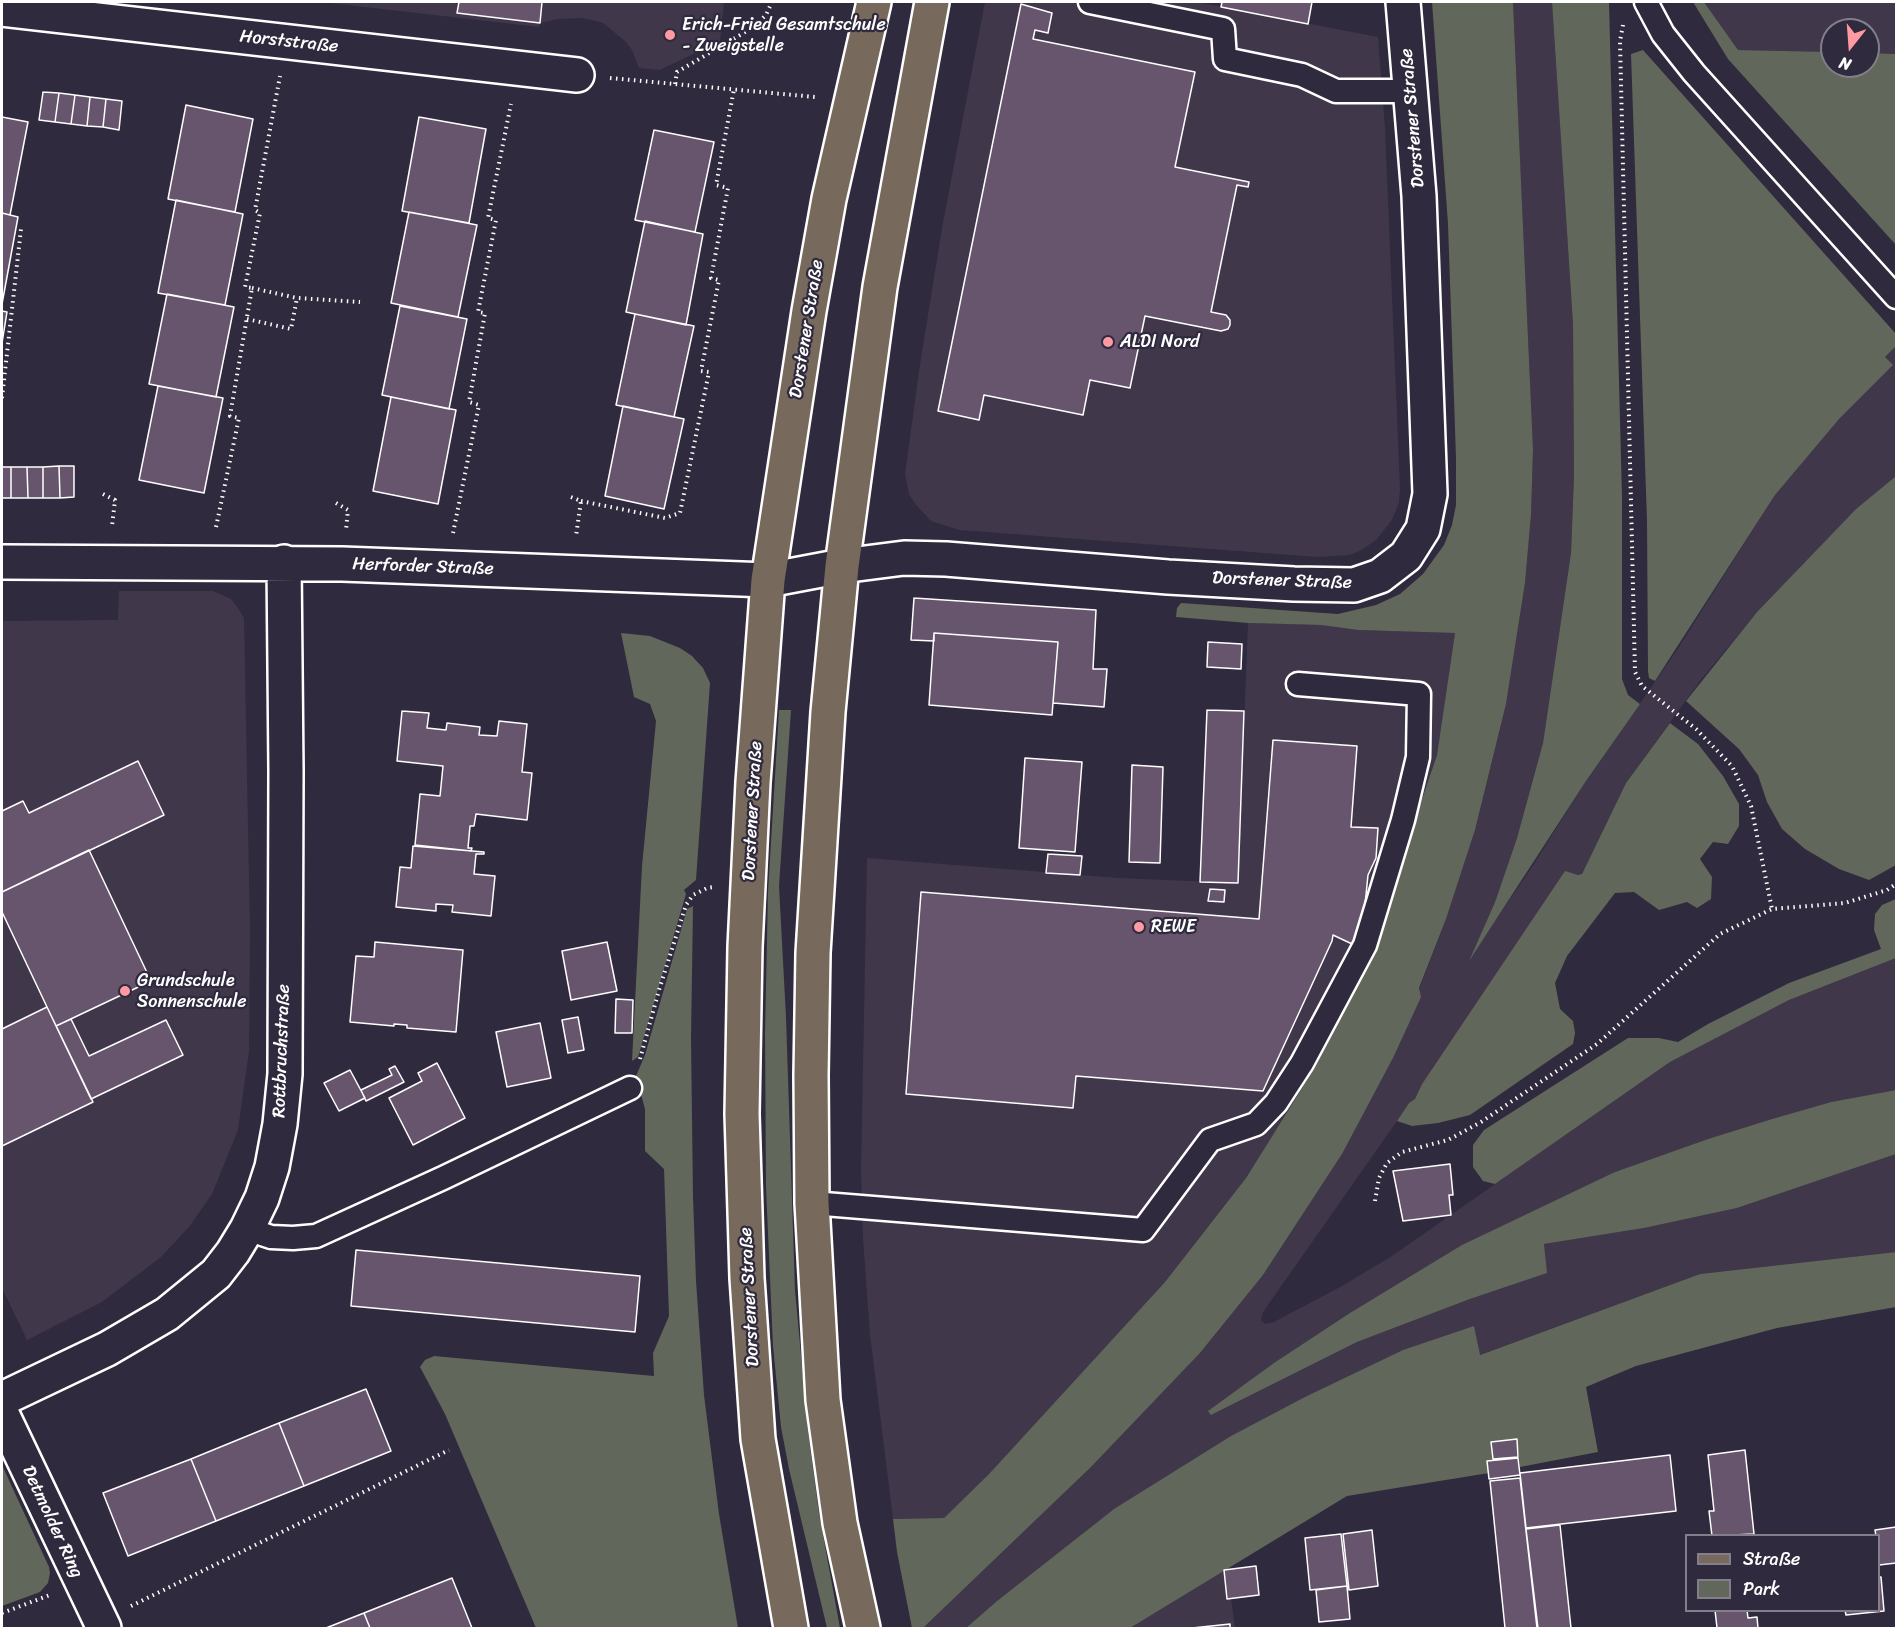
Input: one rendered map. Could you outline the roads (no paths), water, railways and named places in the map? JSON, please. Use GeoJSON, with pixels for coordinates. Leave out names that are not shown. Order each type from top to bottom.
{"type":"FeatureCollection","features":[{"type":"Feature","properties":{"kind":"main road","name":"Dorstener Straße"},"geometry":{"type":"LineString","coordinates":[[790,1629],[758,1439],[747,1278],[742,1114],[745,947],[753,782],[768,580],[809,311],[830,199],[874,2]]}},
{"type":"Feature","properties":{"kind":"main road"},"geometry":{"type":"LineString","coordinates":[[863,1629],[840,1523],[823,1400],[812,1203],[813,953],[828,712],[842,566],[880,287],[932,2]]}},
{"type":"Feature","properties":{"kind":"street","name":"Dorstener Straße"},"geometry":{"type":"LineString","coordinates":[[842,566],[904,558],[946,559],[1180,578],[1354,585],[1380,576],[1406,556],[1423,529],[1430,494],[1419,196],[1403,2]]}},
{"type":"Feature","properties":{"kind":"street","name":"Horststraße"},"geometry":{"type":"LineString","coordinates":[[2,9],[577,75]]}},
{"type":"Feature","properties":{"kind":"street","name":"Herforder Straße"},"geometry":{"type":"LineString","coordinates":[[2,562],[284,562],[768,580],[842,566]]}},
{"type":"Feature","properties":{"kind":"street","name":"Rottbruchstraße"},"geometry":{"type":"LineString","coordinates":[[2,1399],[107,1348],[167,1314],[216,1274],[247,1229],[262,1197],[272,1167],[280,1124],[285,1074],[284,562]]}},
{"type":"Feature","properties":{"kind":"street","name":"Detmolder Ring"},"geometry":{"type":"LineString","coordinates":[[2,1414],[81,1584],[103,1625]]}},
{"type":"Feature","properties":{"kind":"lane"},"geometry":{"type":"LineString","coordinates":[[1090,2],[1223,29],[1225,59],[1302,75],[1336,90],[1410,91]]}},
{"type":"Feature","properties":{"kind":"lane"},"geometry":{"type":"LineString","coordinates":[[1646,2],[1663,34],[1694,73],[1896,297]]}},
{"type":"Feature","properties":{"kind":"lane"},"geometry":{"type":"LineString","coordinates":[[812,1203],[1143,1230],[1210,1140],[1256,1124],[1276,1103],[1302,1063],[1365,945],[1403,820],[1418,757],[1419,694],[1298,684]]}},
{"type":"Feature","properties":{"kind":"lane"},"geometry":{"type":"LineString","coordinates":[[247,1229],[271,1236],[293,1238],[316,1236],[630,1088]]}},
{"type":"Feature","properties":{"kind":"place","name":"Erich-Fried Gesamtschule - Zweigstelle"},"geometry":{"type":"Point","coordinates":[670,35]}},
{"type":"Feature","properties":{"kind":"place","name":"ALDI Nord"},"geometry":{"type":"Point","coordinates":[1108,342]}},
{"type":"Feature","properties":{"kind":"place","name":"REWE"},"geometry":{"type":"Point","coordinates":[1139,927]}},
{"type":"Feature","properties":{"kind":"place","name":"Grundschule Sonnenschule"},"geometry":{"type":"Point","coordinates":[125,991]}}]}
